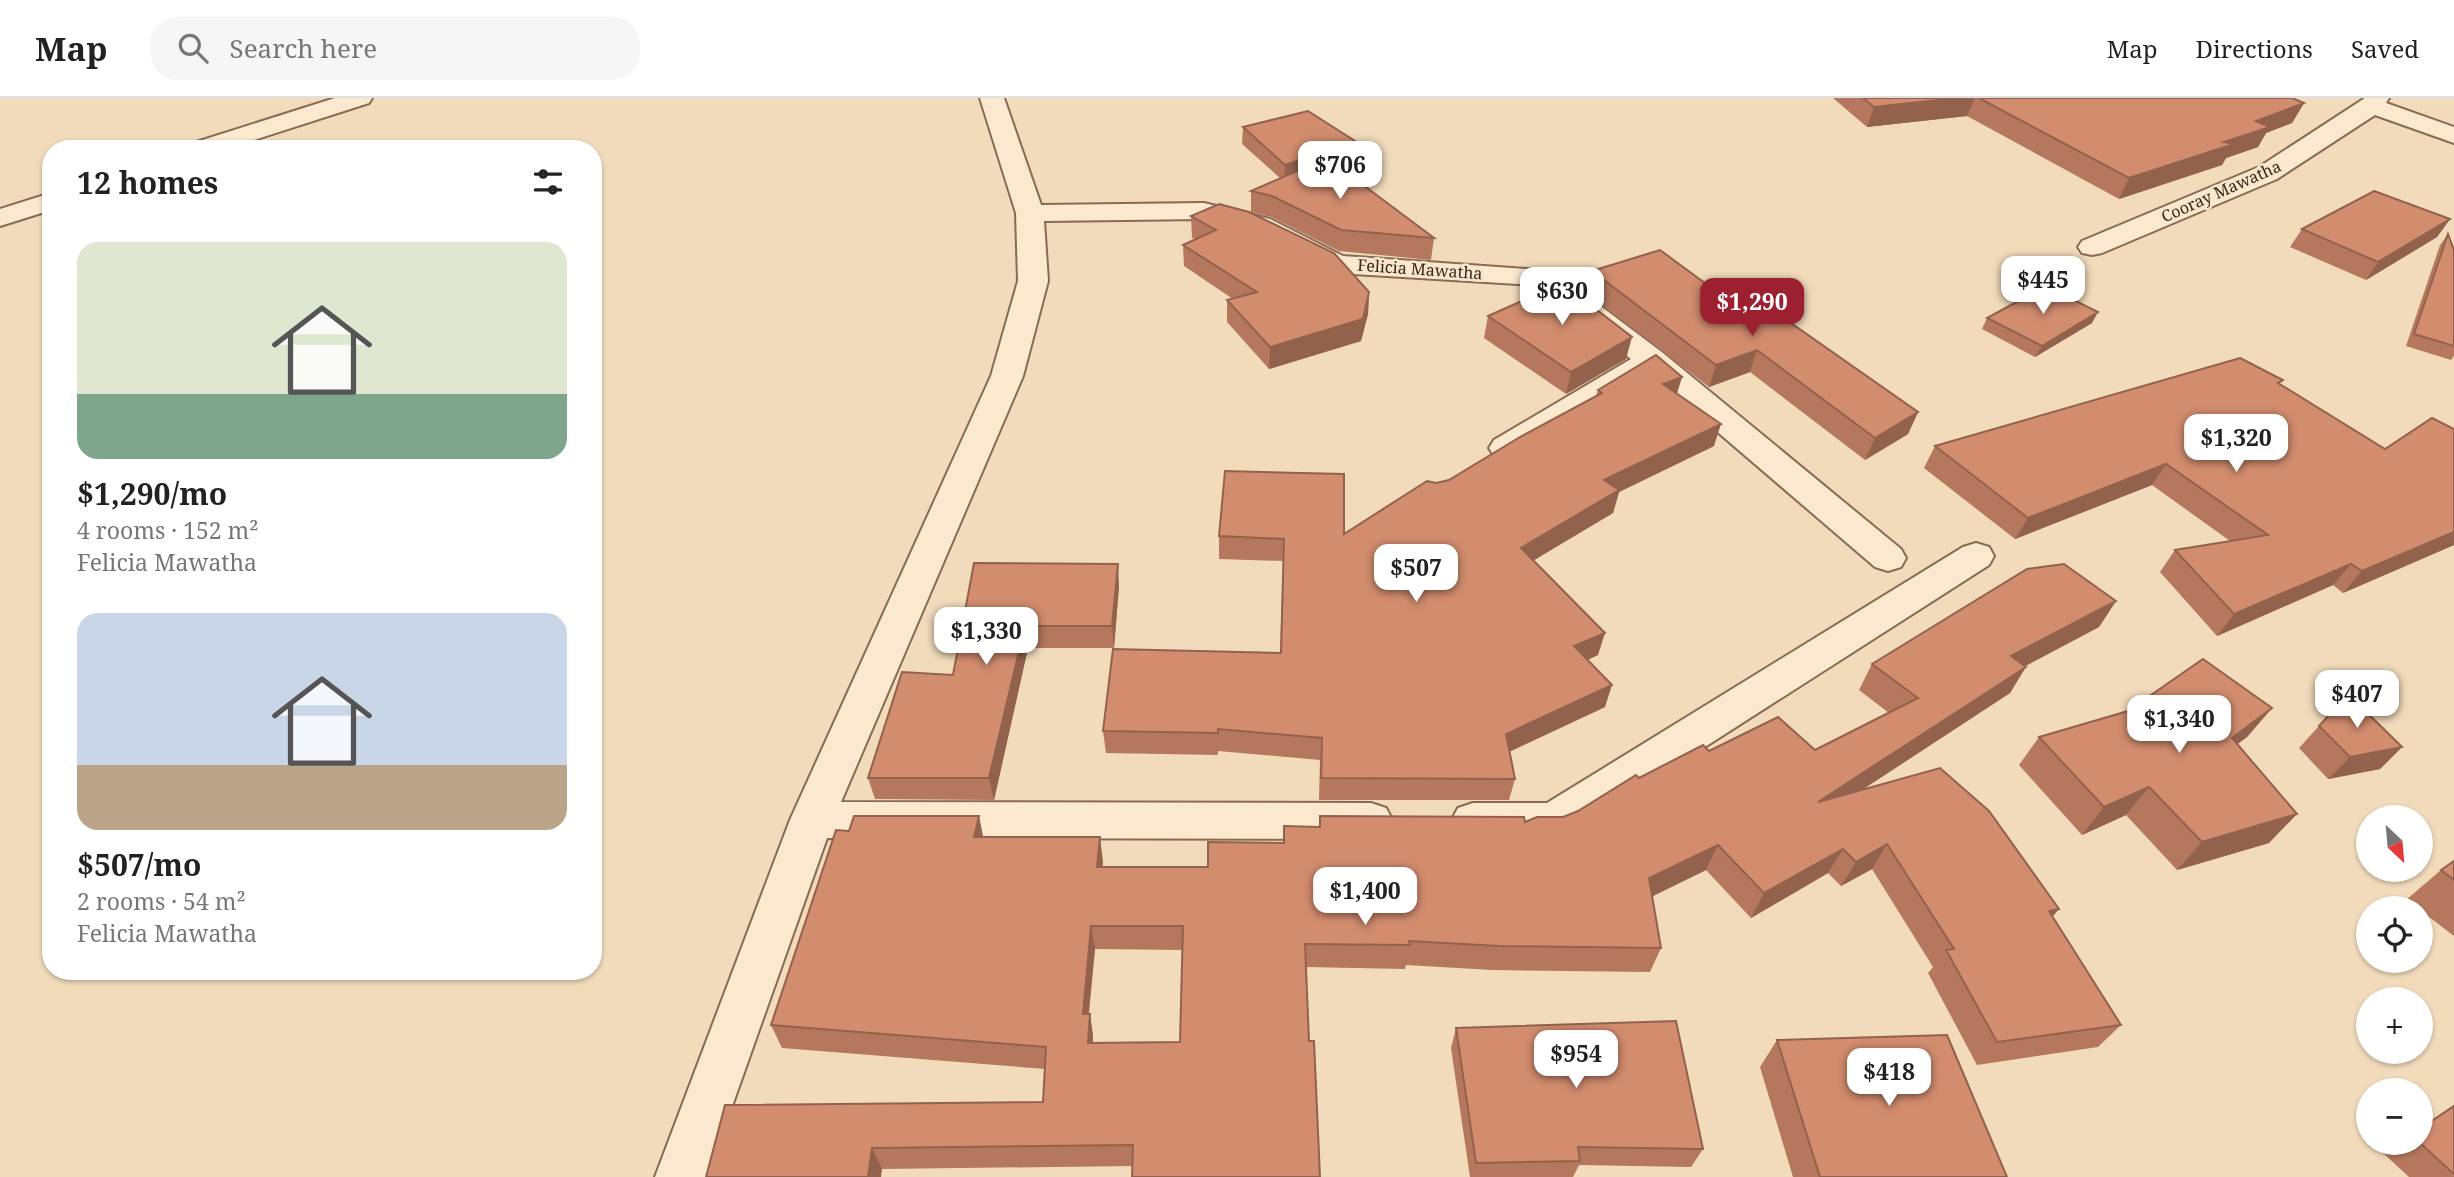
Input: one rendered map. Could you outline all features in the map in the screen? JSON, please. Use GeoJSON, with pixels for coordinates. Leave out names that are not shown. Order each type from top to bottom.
{"type":"FeatureCollection","features":[{"type":"Feature","properties":{"kind":"street"},"geometry":{"type":"LineString","coordinates":[[229,140],[360,98]]}},
{"type":"Feature","properties":{"kind":"street"},"geometry":{"type":"LineString","coordinates":[[681,1177],[812,820],[1007,376],[1033,281],[1030,212],[992,98]]}},
{"type":"Feature","properties":{"kind":"street"},"geometry":{"type":"LineString","coordinates":[[2374,102],[2454,135]]}},
{"type":"Feature","properties":{"kind":"street","name":"Cooray Mawatha"},"geometry":{"type":"LineString","coordinates":[[2092,247],[2268,173],[2374,102]]}},
{"type":"Feature","properties":{"kind":"street"},"geometry":{"type":"LineString","coordinates":[[0,218],[42,204]]}},
{"type":"Feature","properties":{"kind":"street","name":"Felicia Mawatha"},"geometry":{"type":"LineString","coordinates":[[1030,212],[1204,211],[1260,225],[1337,264],[1544,277],[1651,360],[1888,558]]}},
{"type":"Feature","properties":{"kind":"street"},"geometry":{"type":"LineString","coordinates":[[1478,464],[1651,360]]}},
{"type":"Feature","properties":{"kind":"street"},"geometry":{"type":"LineString","coordinates":[[812,820],[1554,821],[1976,556]]}},
{"type":"Feature","properties":{"kind":"building"},"geometry":{"type":"Polygon","coordinates":[[[1863,98],[1957,98],[1874,107],[1863,98]]]}},
{"type":"Feature","properties":{"kind":"building"},"geometry":{"type":"Polygon","coordinates":[[[1979,98],[2292,98],[2304,103],[2256,121],[2270,127],[2224,142],[2234,144],[2129,178],[1979,98]]]}},
{"type":"Feature","properties":{"kind":"building"},"geometry":{"type":"Polygon","coordinates":[[[1308,111],[1355,141],[1285,165],[1243,127],[1308,111]]]}},
{"type":"Feature","properties":{"kind":"building"},"geometry":{"type":"Polygon","coordinates":[[[1327,158],[1434,238],[1341,230],[1272,196],[1251,191],[1327,158]]]}},
{"type":"Feature","properties":{"kind":"building"},"geometry":{"type":"Polygon","coordinates":[[[2374,191],[2450,219],[2378,262],[2302,229],[2374,191]]]}},
{"type":"Feature","properties":{"kind":"building"},"geometry":{"type":"Polygon","coordinates":[[[1219,204],[1249,212],[1334,253],[1369,292],[1363,319],[1270,347],[1227,300],[1257,292],[1183,245],[1216,230],[1191,216],[1219,204]]]}},
{"type":"Feature","properties":{"kind":"building"},"geometry":{"type":"Polygon","coordinates":[[[2448,234],[2454,250],[2454,346],[2414,334],[2448,234]]]}},
{"type":"Feature","properties":{"kind":"building"},"geometry":{"type":"Polygon","coordinates":[[[1660,250],[1740,309],[1761,302],[1918,412],[1875,438],[1757,350],[1716,365],[1592,271],[1660,250]]]}},
{"type":"Feature","properties":{"kind":"building"},"geometry":{"type":"Polygon","coordinates":[[[1562,283],[1632,337],[1571,372],[1488,316],[1562,283]]]}},
{"type":"Feature","properties":{"kind":"building"},"geometry":{"type":"Polygon","coordinates":[[[2046,286],[2098,312],[2042,346],[1987,318],[2046,286]]]}},
{"type":"Feature","properties":{"kind":"building"},"geometry":{"type":"Polygon","coordinates":[[[1656,355],[1682,377],[1663,384],[1721,424],[1604,480],[1619,490],[1521,548],[1605,633],[1574,646],[1612,685],[1506,734],[1515,779],[1321,778],[1322,738],[1218,729],[1218,733],[1103,731],[1113,649],[1281,653],[1284,539],[1219,536],[1225,471],[1344,474],[1344,534],[1427,481],[1436,483],[1449,480],[1520,437],[1602,393],[1598,390],[1656,355]]]}},
{"type":"Feature","properties":{"kind":"building"},"geometry":{"type":"Polygon","coordinates":[[[2240,358],[2283,380],[2278,383],[2385,449],[2432,418],[2454,429],[2454,532],[2362,571],[2351,564],[2234,614],[2175,550],[2268,535],[2166,464],[2028,518],[1935,446],[2240,358]]]}},
{"type":"Feature","properties":{"kind":"building"},"geometry":{"type":"Polygon","coordinates":[[[974,563],[1118,564],[1112,626],[1025,626],[989,778],[868,778],[902,672],[953,675],[974,563]]]}},
{"type":"Feature","properties":{"kind":"building"},"geometry":{"type":"Polygon","coordinates":[[[2064,564],[2116,601],[2011,656],[2026,667],[1818,802],[1940,768],[1989,811],[2059,909],[2049,911],[2121,1025],[1997,1042],[1946,950],[1954,949],[1887,844],[1856,862],[1843,849],[1764,893],[1718,845],[1649,878],[1661,948],[1499,946],[1409,941],[1410,945],[1305,944],[1309,1041],[1314,1041],[1320,1177],[1132,1177],[1133,1145],[872,1148],[868,1177],[706,1177],[725,1105],[1043,1102],[1046,1047],[771,1025],[836,830],[849,831],[854,816],[979,816],[974,837],[1100,837],[1097,867],[1208,867],[1208,842],[1284,843],[1284,826],[1320,827],[1320,816],[1524,817],[1525,822],[1537,817],[1563,817],[1578,811],[1636,775],[1639,778],[1703,745],[1709,751],[1778,717],[1815,750],[1918,698],[1872,664],[2027,569],[2064,564]],[[1091,926],[1083,1014],[1090,1014],[1088,1043],[1180,1042],[1183,926],[1091,926]]]}},
{"type":"Feature","properties":{"kind":"building"},"geometry":{"type":"Polygon","coordinates":[[[2203,659],[2272,708],[2232,738],[2297,814],[2202,842],[2149,787],[2104,807],[2039,737],[2128,711],[2203,659]]]}},
{"type":"Feature","properties":{"kind":"building"},"geometry":{"type":"Polygon","coordinates":[[[2348,694],[2402,747],[2350,757],[2319,726],[2348,694]]]}},
{"type":"Feature","properties":{"kind":"building"},"geometry":{"type":"Polygon","coordinates":[[[2454,861],[2454,880],[2441,870],[2454,861]]]}},
{"type":"Feature","properties":{"kind":"building"},"geometry":{"type":"Polygon","coordinates":[[[1676,1021],[1703,1149],[1578,1147],[1580,1161],[1476,1163],[1456,1028],[1676,1021]]]}},
{"type":"Feature","properties":{"kind":"building"},"geometry":{"type":"Polygon","coordinates":[[[1947,1035],[2007,1177],[1820,1177],[1777,1040],[1947,1035]]]}},
{"type":"Feature","properties":{"kind":"building"},"geometry":{"type":"Polygon","coordinates":[[[2454,1106],[2454,1174],[2433,1155],[2433,1120],[2454,1106]]]}}]}
